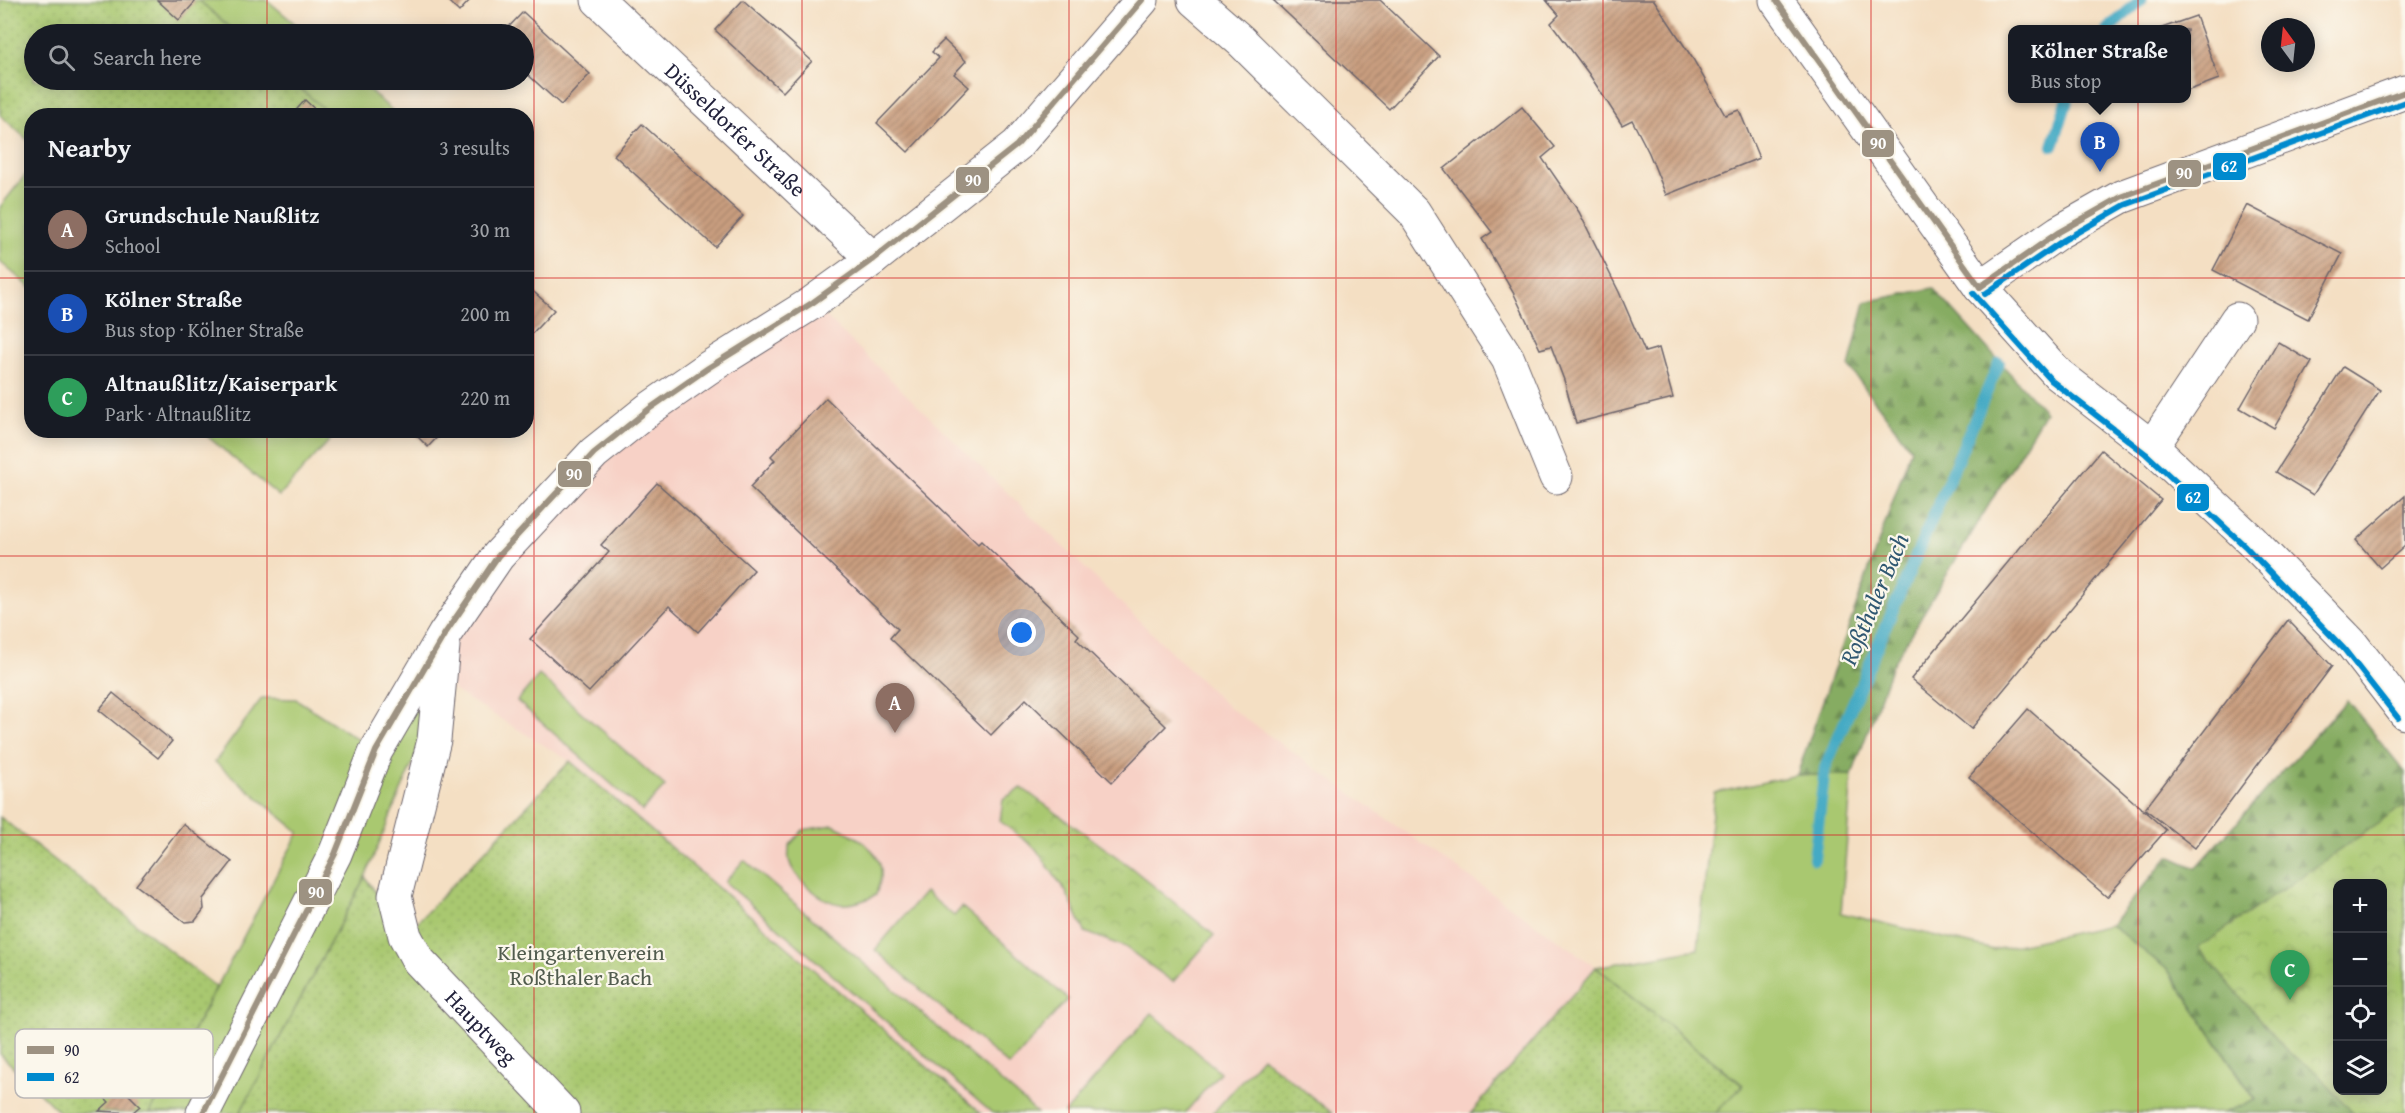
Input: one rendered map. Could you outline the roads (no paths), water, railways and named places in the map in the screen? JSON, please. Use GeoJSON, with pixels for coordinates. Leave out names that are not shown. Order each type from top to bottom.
{"type":"FeatureCollection","features":[{"type":"Feature","properties":{"kind":"street","name":"Düsseldorfer Straße"},"geometry":{"type":"LineString","coordinates":[[598,0],[873,259]]}},
{"type":"Feature","properties":{"kind":"street"},"geometry":{"type":"LineString","coordinates":[[213,1093],[335,854],[376,751],[444,635],[498,556],[594,453],[649,409],[708,368],[812,303],[873,259],[1017,146],[1142,0]]}},
{"type":"Feature","properties":{"kind":"street"},"geometry":{"type":"LineString","coordinates":[[1194,0],[1241,42],[1414,212],[1508,359],[1556,477]]}},
{"type":"Feature","properties":{"kind":"street"},"geometry":{"type":"LineString","coordinates":[[1776,0],[1980,287],[2058,374],[2151,447],[2251,540],[2351,643],[2405,713]]}},
{"type":"Feature","properties":{"kind":"street"},"geometry":{"type":"LineString","coordinates":[[1980,287],[2059,232],[2121,197],[2405,92]]}},
{"type":"Feature","properties":{"kind":"street"},"geometry":{"type":"LineString","coordinates":[[2151,447],[2237,319]]}},
{"type":"Feature","properties":{"kind":"street","name":"Hauptweg"},"geometry":{"type":"LineString","coordinates":[[444,635],[434,740],[395,896],[405,936],[418,960],[563,1113]]}},
{"type":"Feature","properties":{"kind":"street"},"geometry":{"type":"LineString","coordinates":[[203,1113],[211,1098]]}},
{"type":"Feature","properties":{"kind":"waterway","name":"Roßthaler Bach"},"geometry":{"type":"LineString","coordinates":[[2113,25],[2141,0]]}},
{"type":"Feature","properties":{"kind":"waterway","name":"Roßthaler Bach"},"geometry":{"type":"LineString","coordinates":[[2053,146],[2066,103]]}},
{"type":"Feature","properties":{"kind":"waterway","name":"Roßthaler Bach"},"geometry":{"type":"LineString","coordinates":[[1814,859],[1825,768],[1999,363]]}},
{"type":"Feature","properties":{"kind":"place","name":"Kölner Straße"},"geometry":{"type":"Point","coordinates":[2100,172]}},
{"type":"Feature","properties":{"kind":"place","name":"Grundschule Naußlitz"},"geometry":{"type":"Point","coordinates":[895,733]}},
{"type":"Feature","properties":{"kind":"place","name":"Altnaußlitz/Kaiserpark"},"geometry":{"type":"Point","coordinates":[2290,1000]}},
{"type":"Feature","properties":{"kind":"park label","name":"Kleingartenverein Roßthaler Bach"},"geometry":{"type":"Point","coordinates":[581,964]}}]}
